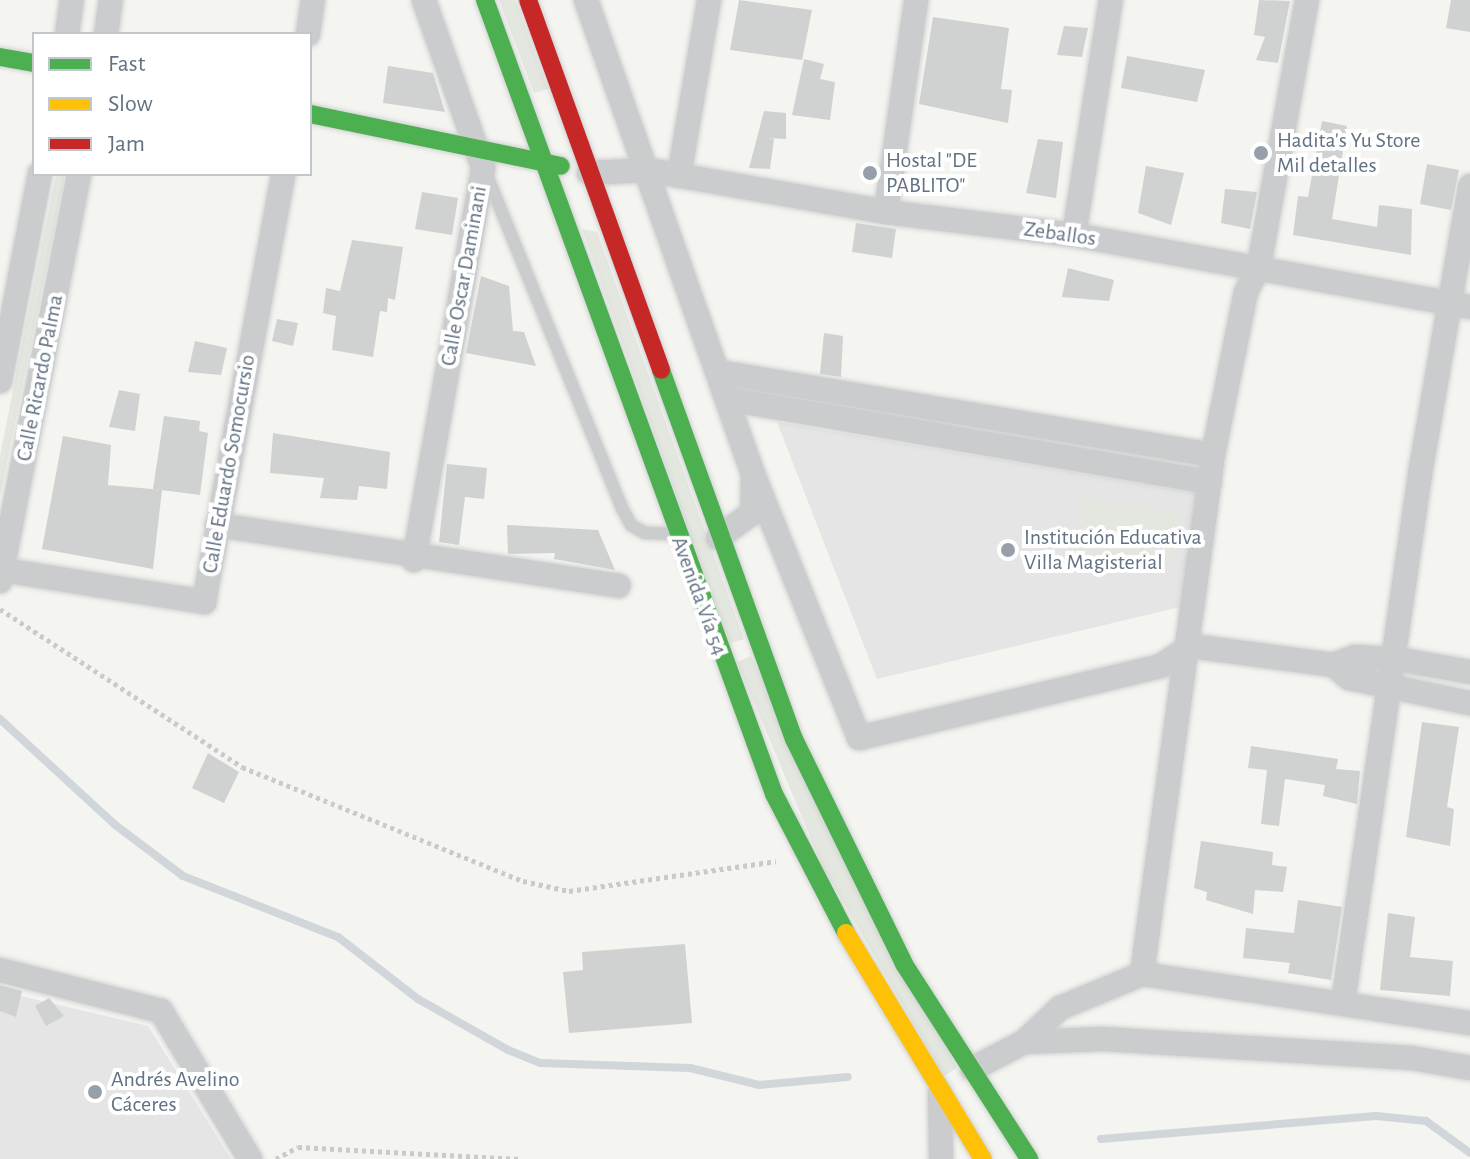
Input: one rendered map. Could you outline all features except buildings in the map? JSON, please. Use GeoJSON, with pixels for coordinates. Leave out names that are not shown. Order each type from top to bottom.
{"type":"FeatureCollection","features":[{"type":"Feature","properties":{"kind":"main road","name":"Avenida Vía 54"},"geometry":{"type":"LineString","coordinates":[[485,0],[676,534],[774,794],[878,995],[983,1159]]}},
{"type":"Feature","properties":{"kind":"main road","name":"Avenida Vía 54"},"geometry":{"type":"LineString","coordinates":[[528,0],[718,538],[848,859],[904,964],[1029,1159]]}},
{"type":"Feature","properties":{"kind":"main road"},"geometry":{"type":"LineString","coordinates":[[0,57],[32,63]]}},
{"type":"Feature","properties":{"kind":"main road"},"geometry":{"type":"LineString","coordinates":[[312,114],[480,156],[545,162],[589,173]]}},
{"type":"Feature","properties":{"kind":"street"},"geometry":{"type":"LineString","coordinates":[[67,32],[72,0]]}},
{"type":"Feature","properties":{"kind":"street"},"geometry":{"type":"LineString","coordinates":[[106,32],[111,0]]}},
{"type":"Feature","properties":{"kind":"street"},"geometry":{"type":"LineString","coordinates":[[308,32],[313,0]]}},
{"type":"Feature","properties":{"kind":"street","name":"Calle Oscar Daminani"},"geometry":{"type":"LineString","coordinates":[[414,560],[480,156],[424,0]]}},
{"type":"Feature","properties":{"kind":"street","name":"Avenida Vía 54"},"geometry":{"type":"LineString","coordinates":[[586,0],[753,474],[752,513],[718,538]]}},
{"type":"Feature","properties":{"kind":"street"},"geometry":{"type":"LineString","coordinates":[[679,176],[709,0]]}},
{"type":"Feature","properties":{"kind":"street"},"geometry":{"type":"LineString","coordinates":[[886,212],[916,0]]}},
{"type":"Feature","properties":{"kind":"street"},"geometry":{"type":"LineString","coordinates":[[1074,235],[1111,0]]}},
{"type":"Feature","properties":{"kind":"street"},"geometry":{"type":"LineString","coordinates":[[1142,974],[1191,646],[1213,455],[1246,292],[1259,266],[1307,0]]}},
{"type":"Feature","properties":{"kind":"street","name":"Zeballos"},"geometry":{"type":"LineString","coordinates":[[589,173],[648,170],[886,212],[1074,235],[1259,266],[1459,305]]}},
{"type":"Feature","properties":{"kind":"street","name":"Calle Ricardo Palma"},"geometry":{"type":"LineString","coordinates":[[0,381],[40,176]]}},
{"type":"Feature","properties":{"kind":"street","name":"Calle Ricardo Palma"},"geometry":{"type":"LineString","coordinates":[[2,576],[79,176]]}},
{"type":"Feature","properties":{"kind":"street","name":"Calle Eduardo Somocursio"},"geometry":{"type":"LineString","coordinates":[[2,576],[204,602],[283,176]]}},
{"type":"Feature","properties":{"kind":"street"},"geometry":{"type":"LineString","coordinates":[[1343,1003],[1392,689],[1459,305],[1470,186]]}},
{"type":"Feature","properties":{"kind":"street"},"geometry":{"type":"LineString","coordinates":[[719,372],[1213,455]]}},
{"type":"Feature","properties":{"kind":"street"},"geometry":{"type":"LineString","coordinates":[[728,399],[1210,482]]}},
{"type":"Feature","properties":{"kind":"street"},"geometry":{"type":"LineString","coordinates":[[753,474],[859,738],[1161,666],[1191,646],[1333,665],[1355,657],[1397,659],[1470,672]]}},
{"type":"Feature","properties":{"kind":"street"},"geometry":{"type":"LineString","coordinates":[[217,525],[414,560],[618,586]]}},
{"type":"Feature","properties":{"kind":"street"},"geometry":{"type":"LineString","coordinates":[[1333,665],[1349,678],[1470,703]]}},
{"type":"Feature","properties":{"kind":"street"},"geometry":{"type":"LineString","coordinates":[[0,970],[161,1011],[250,1159]]}},
{"type":"Feature","properties":{"kind":"street"},"geometry":{"type":"LineString","coordinates":[[972,1069],[1024,1042],[1060,1008],[1142,974],[1470,1023]]}},
{"type":"Feature","properties":{"kind":"street"},"geometry":{"type":"LineString","coordinates":[[1024,1042],[1133,1040],[1412,1058],[1470,1068]]}},
{"type":"Feature","properties":{"kind":"street"},"geometry":{"type":"LineString","coordinates":[[940,1093],[941,1159]]}},
{"type":"Feature","properties":{"kind":"lane"},"geometry":{"type":"LineString","coordinates":[[480,156],[626,517],[645,533],[676,534]]}},
{"type":"Feature","properties":{"kind":"path"},"geometry":{"type":"LineString","coordinates":[[0,609],[242,767],[523,881],[569,891],[617,887],[805,857]]}},
{"type":"Feature","properties":{"kind":"path"},"geometry":{"type":"LineString","coordinates":[[276,1159],[298,1147],[520,1159]]}},
{"type":"Feature","properties":{"kind":"shaded area"},"geometry":{"type":"Polygon","coordinates":[[[499,0],[515,0],[548,89],[534,93],[499,0]]]}},
{"type":"Feature","properties":{"kind":"shaded area"},"geometry":{"type":"Polygon","coordinates":[[[56,176],[65,176],[0,497],[0,456],[56,176]]]}},
{"type":"Feature","properties":{"kind":"shaded area"},"geometry":{"type":"Polygon","coordinates":[[[582,229],[597,232],[744,639],[729,644],[582,229]]]}},
{"type":"Feature","properties":{"kind":"shaded area","name":"Institución Educativa Villa Magisterial"},"geometry":{"type":"Polygon","coordinates":[[[777,422],[1196,493],[1184,606],[877,679],[777,422]]]}},
{"type":"Feature","properties":{"kind":"shaded area"},"geometry":{"type":"Polygon","coordinates":[[[1082,498],[1180,513],[1173,563],[1075,549],[1082,498]]]}},
{"type":"Feature","properties":{"kind":"shaded area"},"geometry":{"type":"Polygon","coordinates":[[[751,656],[957,1068],[944,1076],[823,867],[737,662],[751,656]]]}},
{"type":"Feature","properties":{"kind":"shaded area","name":"Andrés Avelino Cáceres"},"geometry":{"type":"Polygon","coordinates":[[[0,991],[148,1026],[231,1159],[0,1159],[0,991]]]}},
{"type":"Feature","properties":{"kind":"waterway"},"geometry":{"type":"LineString","coordinates":[[0,719],[114,824],[183,876],[338,937],[418,999],[508,1050],[541,1063],[690,1068],[759,1085],[848,1077]]}},
{"type":"Feature","properties":{"kind":"waterway"},"geometry":{"type":"LineString","coordinates":[[1101,1139],[1376,1116],[1426,1121],[1470,1153]]}},
{"type":"Feature","properties":{"kind":"traffic: fast"},"geometry":{"type":"LineString","coordinates":[[485,0],[774,794],[846,933]]}},
{"type":"Feature","properties":{"kind":"traffic: fast"},"geometry":{"type":"LineString","coordinates":[[0,57],[32,63]]}},
{"type":"Feature","properties":{"kind":"traffic: fast"},"geometry":{"type":"LineString","coordinates":[[312,114],[561,166]]}},
{"type":"Feature","properties":{"kind":"traffic: fast"},"geometry":{"type":"LineString","coordinates":[[661,370],[794,739],[904,964],[1029,1159]]}},
{"type":"Feature","properties":{"kind":"traffic: slow"},"geometry":{"type":"LineString","coordinates":[[846,933],[983,1159]]}},
{"type":"Feature","properties":{"kind":"traffic: jam"},"geometry":{"type":"LineString","coordinates":[[528,0],[661,370]]}},
{"type":"Feature","properties":{"kind":"place","name":"Hadita's Yu Store Mil detalles"},"geometry":{"type":"Point","coordinates":[1261,153]}},
{"type":"Feature","properties":{"kind":"place","name":"Hostal \"DE PABLITO\""},"geometry":{"type":"Point","coordinates":[870,173]}},
{"type":"Feature","properties":{"kind":"place","name":"Institución Educativa Villa Magisterial"},"geometry":{"type":"Point","coordinates":[1008,550]}},
{"type":"Feature","properties":{"kind":"place","name":"Andrés Avelino Cáceres"},"geometry":{"type":"Point","coordinates":[95,1092]}}]}
